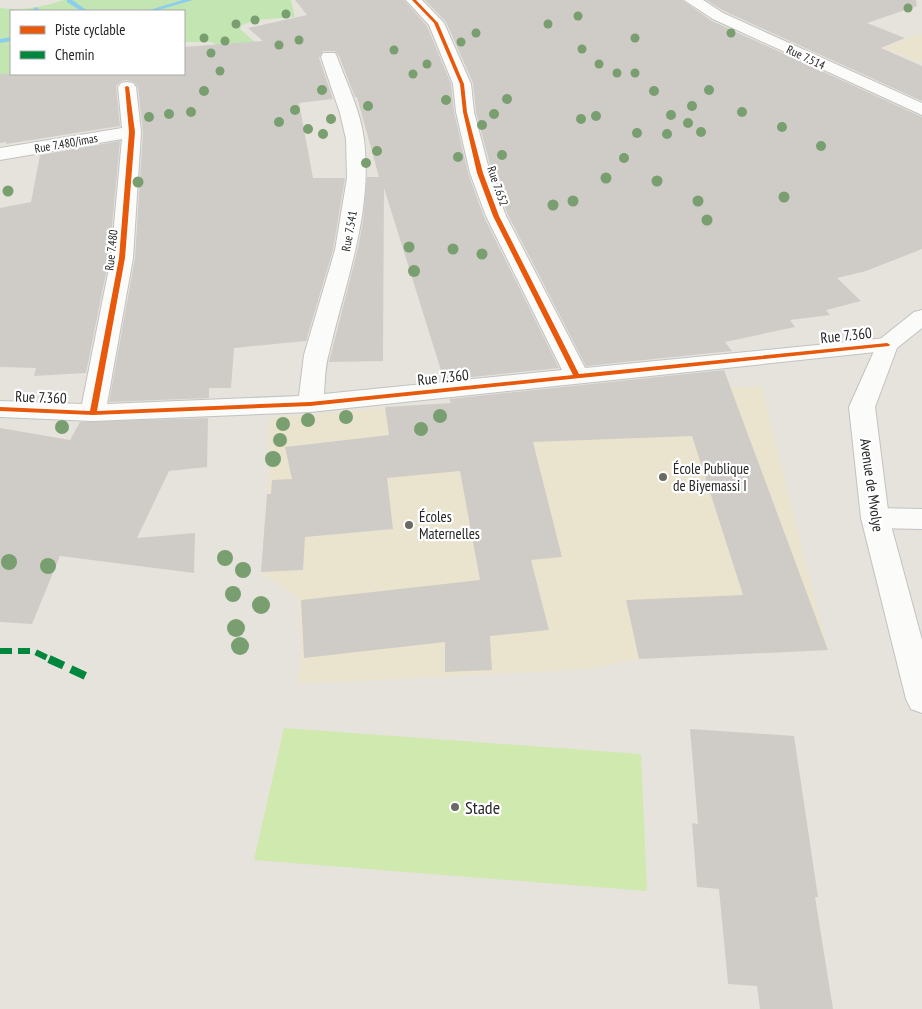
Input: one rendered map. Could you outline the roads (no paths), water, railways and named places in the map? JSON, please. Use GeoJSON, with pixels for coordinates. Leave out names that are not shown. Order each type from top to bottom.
{"type":"FeatureCollection","features":[{"type":"Feature","properties":{"kind":"street","name":"Rue 7.652"},"geometry":{"type":"LineString","coordinates":[[414,0],[436,22],[462,84],[465,112],[480,173],[496,216],[577,377]]}},
{"type":"Feature","properties":{"kind":"street","name":"Rue 7.514"},"geometry":{"type":"LineString","coordinates":[[692,0],[740,27],[922,110]]}},
{"type":"Feature","properties":{"kind":"street","name":"Rue 7.541"},"geometry":{"type":"LineString","coordinates":[[310,404],[316,355],[346,250],[356,178],[355,139],[349,113],[329,57]]}},
{"type":"Feature","properties":{"kind":"street","name":"Rue 7.480"},"geometry":{"type":"LineString","coordinates":[[93,413],[122,258],[132,132],[127,87]]}},
{"type":"Feature","properties":{"kind":"street","name":"Rue 7.480/imas"},"geometry":{"type":"LineString","coordinates":[[0,154],[132,132]]}},
{"type":"Feature","properties":{"kind":"street"},"geometry":{"type":"LineString","coordinates":[[887,345],[922,318]]}},
{"type":"Feature","properties":{"kind":"street","name":"Rue 7.360"},"geometry":{"type":"LineString","coordinates":[[0,410],[93,413],[310,404],[887,345]]}},
{"type":"Feature","properties":{"kind":"street","name":"Avenue de Mvolye"},"geometry":{"type":"LineString","coordinates":[[887,345],[862,408],[875,518],[922,699]]}},
{"type":"Feature","properties":{"kind":"street"},"geometry":{"type":"LineString","coordinates":[[875,518],[922,519]]}},
{"type":"Feature","properties":{"kind":"waterway"},"geometry":{"type":"LineString","coordinates":[[153,10],[190,0]]}},
{"type":"Feature","properties":{"kind":"waterway"},"geometry":{"type":"LineString","coordinates":[[69,1],[83,10]]}},
{"type":"Feature","properties":{"kind":"waterway"},"geometry":{"type":"LineString","coordinates":[[0,41],[10,39]]}},
{"type":"Feature","properties":{"kind":"place","name":"École Publique de Biyemassi I"},"geometry":{"type":"Point","coordinates":[663,477]}},
{"type":"Feature","properties":{"kind":"place","name":"Écoles Maternelles"},"geometry":{"type":"Point","coordinates":[409,525]}},
{"type":"Feature","properties":{"kind":"place","name":"Stade"},"geometry":{"type":"Point","coordinates":[455,807]}}]}
